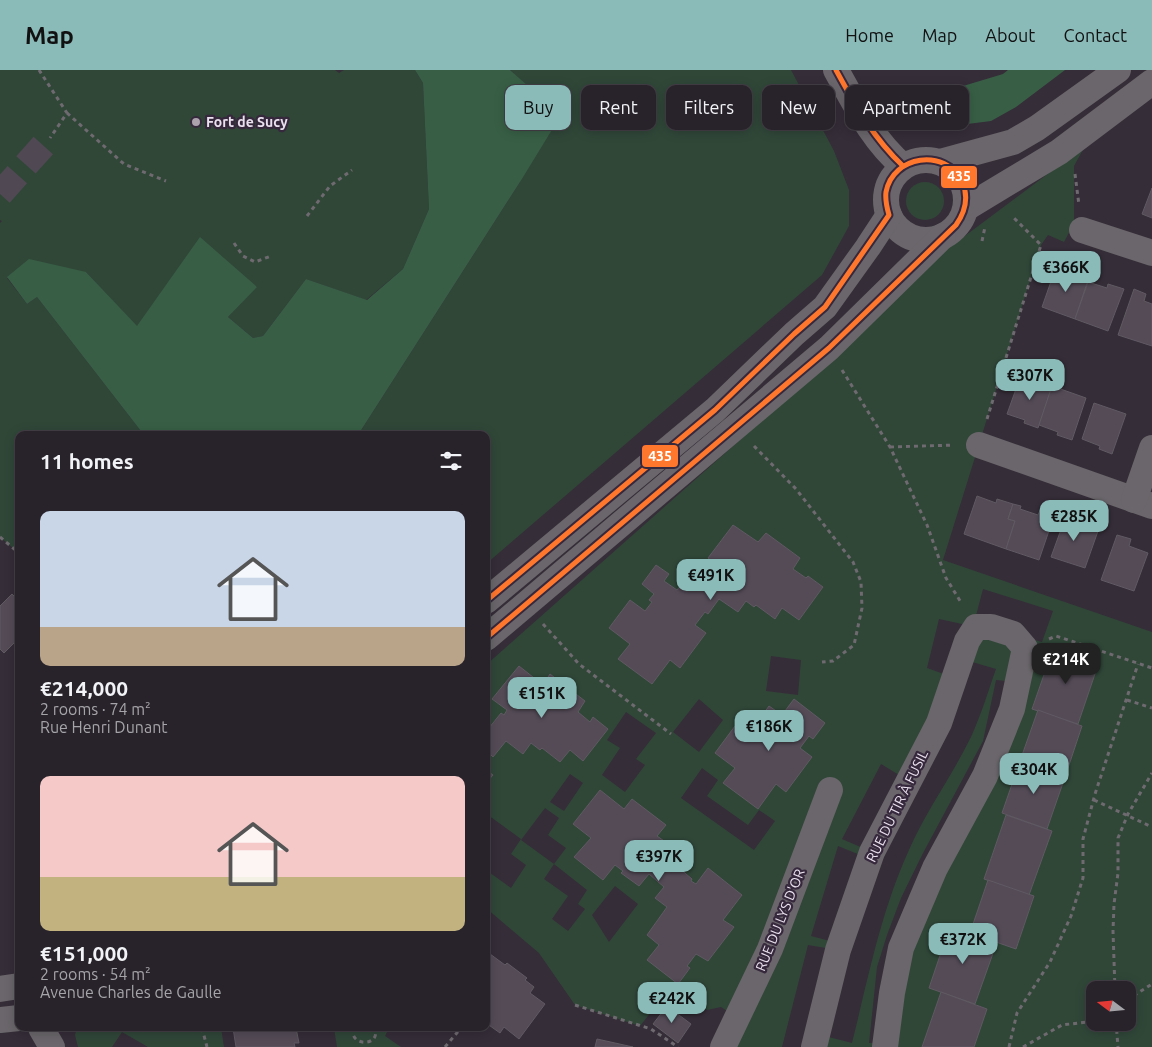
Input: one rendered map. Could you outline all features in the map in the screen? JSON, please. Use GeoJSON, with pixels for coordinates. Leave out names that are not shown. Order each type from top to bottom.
{"type":"FeatureCollection","features":[{"type":"Feature","properties":{"kind":"street"},"geometry":{"type":"LineString","coordinates":[[836,70],[862,118],[889,152],[903,166]]}},
{"type":"Feature","properties":{"kind":"street"},"geometry":{"type":"LineString","coordinates":[[940,162],[1013,142],[1037,128],[1118,70]]}},
{"type":"Feature","properties":{"kind":"street"},"geometry":{"type":"LineString","coordinates":[[966,208],[1059,152],[1152,82]]}},
{"type":"Feature","properties":{"kind":"street"},"geometry":{"type":"LineString","coordinates":[[490,635],[829,348],[944,236],[954,229],[961,220],[966,208],[967,196],[964,184],[956,173],[946,164],[934,160],[920,159],[903,166],[891,180],[886,191],[888,215],[896,226],[906,234],[918,239],[931,240],[944,236]]}},
{"type":"Feature","properties":{"kind":"street"},"geometry":{"type":"LineString","coordinates":[[490,599],[715,410],[825,307],[868,248],[888,215]]}},
{"type":"Feature","properties":{"kind":"street"},"geometry":{"type":"LineString","coordinates":[[1082,230],[1152,252]]}},
{"type":"Feature","properties":{"kind":"street"},"geometry":{"type":"LineString","coordinates":[[979,444],[1143,503],[1152,448]]}},
{"type":"Feature","properties":{"kind":"street"},"geometry":{"type":"LineString","coordinates":[[886,1047],[892,993],[901,948],[935,868],[985,776],[1012,709],[1025,648],[1013,634],[991,627],[976,627]]}},
{"type":"Feature","properties":{"kind":"street","name":"RUE DU TIR À FUSIL"},"geometry":{"type":"LineString","coordinates":[[814,1047],[838,950],[872,852],[939,723],[967,641],[976,627]]}},
{"type":"Feature","properties":{"kind":"street","name":"RUE DU LYS D'OR"},"geometry":{"type":"LineString","coordinates":[[723,1047],[770,949],[830,790]]}},
{"type":"Feature","properties":{"kind":"street"},"geometry":{"type":"LineString","coordinates":[[0,989],[15,987]]}},
{"type":"Feature","properties":{"kind":"street"},"geometry":{"type":"LineString","coordinates":[[0,1020],[15,1018]]}},
{"type":"Feature","properties":{"kind":"street"},"geometry":{"type":"LineString","coordinates":[[43,1031],[52,1047]]}},
{"type":"Feature","properties":{"kind":"path"},"geometry":{"type":"LineString","coordinates":[[40,70],[67,113],[124,164],[166,181]]}},
{"type":"Feature","properties":{"kind":"path"},"geometry":{"type":"LineString","coordinates":[[50,138],[67,113]]}},
{"type":"Feature","properties":{"kind":"path"},"geometry":{"type":"LineString","coordinates":[[1074,166],[1082,230]]}},
{"type":"Feature","properties":{"kind":"path"},"geometry":{"type":"LineString","coordinates":[[307,216],[330,186],[352,170]]}},
{"type":"Feature","properties":{"kind":"path"},"geometry":{"type":"LineString","coordinates":[[890,447],[979,444],[1042,245],[1012,216]]}},
{"type":"Feature","properties":{"kind":"path"},"geometry":{"type":"LineString","coordinates":[[234,243],[243,256],[255,262],[270,256]]}},
{"type":"Feature","properties":{"kind":"path"},"geometry":{"type":"LineString","coordinates":[[829,348],[890,447],[927,525],[946,578],[976,627]]}},
{"type":"Feature","properties":{"kind":"path"},"geometry":{"type":"LineString","coordinates":[[753,444],[796,489],[825,526],[853,562],[861,582],[862,608],[854,645],[833,661],[822,662]]}},
{"type":"Feature","properties":{"kind":"path"},"geometry":{"type":"LineString","coordinates":[[0,536],[15,549]]}},
{"type":"Feature","properties":{"kind":"path"},"geometry":{"type":"LineString","coordinates":[[526,605],[578,664],[671,734]]}},
{"type":"Feature","properties":{"kind":"path"},"geometry":{"type":"LineString","coordinates":[[1025,648],[1056,636],[1152,668]]}},
{"type":"Feature","properties":{"kind":"path"},"geometry":{"type":"LineString","coordinates":[[1009,1047],[1017,1013],[1050,962],[1071,916],[1084,878],[1083,838],[1138,664]]}},
{"type":"Feature","properties":{"kind":"path"},"geometry":{"type":"LineString","coordinates":[[1127,700],[1152,708]]}},
{"type":"Feature","properties":{"kind":"path"},"geometry":{"type":"LineString","coordinates":[[1115,981],[1112,931],[1118,873],[1118,838],[1128,814],[1152,773]]}},
{"type":"Feature","properties":{"kind":"path"},"geometry":{"type":"LineString","coordinates":[[1094,800],[1128,814],[1152,827]]}},
{"type":"Feature","properties":{"kind":"path"},"geometry":{"type":"LineString","coordinates":[[1136,994],[1152,984]]}},
{"type":"Feature","properties":{"kind":"path"},"geometry":{"type":"LineString","coordinates":[[576,1005],[651,1029],[678,1047]]}},
{"type":"Feature","properties":{"kind":"path"},"geometry":{"type":"LineString","coordinates":[[1023,1047],[1062,1025],[1086,1022]]}},
{"type":"Feature","properties":{"kind":"path"},"geometry":{"type":"LineString","coordinates":[[203,1031],[207,1047]]}},
{"type":"Feature","properties":{"kind":"path"},"geometry":{"type":"LineString","coordinates":[[352,1031],[355,1040],[367,1046],[376,1036],[375,1031]]}},
{"type":"Feature","properties":{"kind":"path"},"geometry":{"type":"LineString","coordinates":[[445,1047],[458,1031]]}},
{"type":"Feature","properties":{"kind":"path"},"geometry":{"type":"LineString","coordinates":[[1117,1031],[1118,1047]]}},
{"type":"Feature","properties":{"kind":"green space"},"geometry":{"type":"Polygon","coordinates":[[[0,70],[335,70],[339,73],[344,70],[415,70],[423,83],[429,209],[403,269],[366,300],[306,279],[263,336],[253,338],[228,317],[257,286],[137,327],[86,272],[7,278],[27,304],[37,297],[141,431],[15,431],[15,550],[0,537],[0,223],[2,221],[0,220],[0,70]]]}},
{"type":"Feature","properties":{"kind":"green space"},"geometry":{"type":"Polygon","coordinates":[[[415,70],[510,70],[527,85],[505,85],[505,130],[552,130],[361,431],[141,431],[37,297],[27,304],[7,277],[29,259],[86,272],[137,326],[200,237],[257,287],[228,317],[253,338],[263,336],[306,279],[367,300],[403,269],[429,209],[423,83],[415,70]]]}},
{"type":"Feature","properties":{"kind":"green space"},"geometry":{"type":"Polygon","coordinates":[[[510,70],[791,70],[799,85],[762,85],[762,130],[823,130],[834,151],[849,190],[849,226],[822,275],[490,561],[490,431],[361,431],[520,182],[526,130],[571,130],[571,85],[527,85],[510,70]]]}},
{"type":"Feature","properties":{"kind":"green space"},"geometry":{"type":"Polygon","coordinates":[[[1008,70],[1065,70],[1016,107],[991,121],[969,124],[969,85],[966,85],[1003,74],[1008,70]]]}},
{"type":"Feature","properties":{"kind":"green space"},"geometry":{"type":"Polygon","coordinates":[[[1085,146],[1074,166],[1074,223],[1064,242],[1048,235],[1041,245],[943,560],[1152,632],[1152,1047],[974,1047],[987,1009],[975,1004],[997,942],[1016,948],[1034,897],[1029,895],[1051,831],[1047,829],[1082,726],[1078,724],[1099,662],[1054,647],[1032,708],[1038,710],[1002,813],[1006,815],[984,879],[988,880],[970,933],[950,927],[929,988],[941,992],[922,1047],[814,1047],[817,1034],[852,1043],[876,945],[899,873],[923,821],[971,737],[996,669],[962,659],[967,641],[976,627],[939,619],[927,668],[955,678],[939,723],[870,859],[838,846],[811,936],[841,944],[838,950],[808,945],[782,1047],[733,1047],[744,1022],[721,1007],[707,1010],[674,988],[659,1002],[640,1026],[575,1005],[539,953],[490,911],[490,873],[511,888],[526,865],[511,854],[521,839],[490,816],[490,778],[493,775],[490,773],[490,754],[493,756],[506,741],[523,754],[531,743],[540,750],[542,748],[560,762],[570,750],[583,760],[608,729],[593,718],[590,722],[578,712],[585,701],[550,675],[543,685],[519,666],[493,699],[507,710],[504,715],[501,713],[490,727],[490,661],[833,355],[926,265],[1085,146]],[[733,525],[708,558],[723,570],[719,575],[717,574],[706,589],[688,576],[677,590],[664,581],[669,574],[656,565],[642,584],[654,594],[650,600],[652,602],[645,611],[630,600],[609,628],[630,644],[619,659],[652,684],[670,660],[680,668],[706,633],[695,625],[705,612],[708,614],[719,599],[738,612],[746,601],[754,607],[756,605],[775,619],[782,608],[799,620],[823,587],[808,576],[806,578],[793,569],[800,558],[766,533],[758,542],[733,525]],[[983,589],[974,623],[1042,642],[1053,611],[983,589]],[[771,656],[766,691],[798,695],[801,660],[771,656]],[[996,680],[983,741],[922,855],[901,898],[887,935],[877,967],[869,1043],[886,1043],[892,993],[901,948],[935,868],[985,776],[1012,709],[1017,682],[996,680]],[[699,699],[673,732],[699,752],[723,720],[699,699]],[[626,712],[607,740],[620,748],[602,775],[625,792],[645,765],[636,759],[656,733],[626,712]],[[881,764],[842,839],[872,852],[909,781],[881,764]],[[702,768],[681,798],[754,850],[775,821],[759,810],[748,825],[707,796],[718,780],[702,768]],[[570,774],[550,802],[564,811],[583,783],[570,774]],[[600,790],[573,824],[591,838],[574,857],[602,879],[615,865],[623,871],[621,873],[639,886],[649,874],[664,887],[655,898],[667,907],[647,935],[659,945],[648,960],[678,983],[690,969],[687,966],[697,953],[708,961],[733,928],[723,920],[742,895],[708,868],[696,884],[691,881],[692,878],[678,867],[688,853],[673,842],[670,845],[657,836],[665,825],[632,799],[624,809],[600,790]],[[545,808],[521,840],[554,864],[566,848],[548,835],[559,818],[545,808]],[[554,864],[544,879],[568,896],[552,919],[568,931],[585,909],[578,904],[587,890],[554,864]],[[615,886],[592,915],[609,942],[638,904],[615,886]]]}},
{"type":"Feature","properties":{"kind":"green space"},"geometry":{"type":"Polygon","coordinates":[[[925,182],[939,187],[944,201],[939,215],[925,220],[911,215],[906,201],[911,187],[925,182]]]}},
{"type":"Feature","properties":{"kind":"green space"},"geometry":{"type":"Polygon","coordinates":[[[76,1031],[221,1031],[224,1047],[148,1047],[122,1032],[112,1047],[78,1047],[75,1035],[76,1031]]]}},
{"type":"Feature","properties":{"kind":"green space"},"geometry":{"type":"Polygon","coordinates":[[[334,1031],[388,1031],[385,1036],[401,1047],[337,1047],[334,1031]]]}},
{"type":"Feature","properties":{"kind":"building"},"geometry":{"type":"Polygon","coordinates":[[[1152,188],[1152,218],[1142,214],[1152,188]]]}},
{"type":"Feature","properties":{"kind":"building"},"geometry":{"type":"Polygon","coordinates":[[[1055,270],[1074,276],[1076,270],[1090,274],[1075,319],[1042,307],[1055,270]]]}},
{"type":"Feature","properties":{"kind":"building"},"geometry":{"type":"Polygon","coordinates":[[[1088,282],[1107,288],[1108,284],[1124,289],[1108,331],[1075,319],[1088,282]]]}},
{"type":"Feature","properties":{"kind":"building"},"geometry":{"type":"Polygon","coordinates":[[[1134,289],[1146,294],[1144,301],[1152,304],[1152,346],[1118,335],[1134,289]]]}},
{"type":"Feature","properties":{"kind":"building"},"geometry":{"type":"Polygon","coordinates":[[[1021,375],[1052,386],[1038,428],[1024,423],[1025,420],[1007,414],[1021,375]]]}},
{"type":"Feature","properties":{"kind":"building"},"geometry":{"type":"Polygon","coordinates":[[[1052,386],[1086,398],[1072,440],[1057,435],[1058,432],[1039,425],[1052,386]]]}},
{"type":"Feature","properties":{"kind":"building"},"geometry":{"type":"Polygon","coordinates":[[[1094,403],[1126,414],[1112,454],[1099,449],[1100,446],[1082,439],[1094,403]]]}},
{"type":"Feature","properties":{"kind":"building"},"geometry":{"type":"Polygon","coordinates":[[[977,496],[996,503],[997,499],[1013,504],[1008,519],[1015,521],[1006,549],[964,534],[977,496]]]}},
{"type":"Feature","properties":{"kind":"building"},"geometry":{"type":"Polygon","coordinates":[[[1013,504],[1021,506],[1020,509],[1038,515],[1041,508],[1055,513],[1039,560],[1006,549],[1015,521],[1008,519],[1013,504]]]}},
{"type":"Feature","properties":{"kind":"building"},"geometry":{"type":"Polygon","coordinates":[[[1067,513],[1080,518],[1078,524],[1098,531],[1085,568],[1051,557],[1067,513]]]}},
{"type":"Feature","properties":{"kind":"building"},"geometry":{"type":"Polygon","coordinates":[[[1080,518],[1100,525],[1098,531],[1078,524],[1080,518]]]}},
{"type":"Feature","properties":{"kind":"building"},"geometry":{"type":"Polygon","coordinates":[[[733,525],[758,542],[766,533],[800,558],[793,569],[806,578],[808,576],[823,587],[799,620],[782,608],[775,619],[756,605],[754,607],[746,601],[738,612],[719,599],[708,614],[705,612],[695,625],[706,633],[680,668],[670,660],[652,684],[618,659],[630,644],[609,628],[630,600],[645,611],[652,602],[649,600],[654,594],[642,584],[656,565],[669,574],[664,581],[677,590],[688,576],[706,589],[723,570],[708,558],[733,525]]]}},
{"type":"Feature","properties":{"kind":"building"},"geometry":{"type":"Polygon","coordinates":[[[1117,535],[1131,539],[1129,546],[1148,553],[1134,591],[1101,580],[1117,535]]]}},
{"type":"Feature","properties":{"kind":"building"},"geometry":{"type":"Polygon","coordinates":[[[12,594],[15,597],[15,642],[4,653],[0,649],[0,606],[12,594]]]}},
{"type":"Feature","properties":{"kind":"building"},"geometry":{"type":"Polygon","coordinates":[[[1054,646],[1099,662],[1078,724],[1032,709],[1054,646]]]}},
{"type":"Feature","properties":{"kind":"building"},"geometry":{"type":"Polygon","coordinates":[[[519,666],[543,685],[550,674],[585,701],[578,712],[590,722],[593,717],[608,729],[583,761],[570,750],[560,762],[542,748],[540,750],[531,743],[523,754],[506,741],[493,757],[490,754],[490,727],[501,713],[504,715],[507,710],[492,699],[519,666]]]}},
{"type":"Feature","properties":{"kind":"building"},"geometry":{"type":"Polygon","coordinates":[[[794,699],[825,723],[813,739],[809,736],[800,748],[812,757],[786,792],[776,784],[758,809],[723,783],[735,768],[715,753],[735,726],[750,737],[756,729],[754,727],[769,706],[782,715],[794,699]]]}},
{"type":"Feature","properties":{"kind":"building"},"geometry":{"type":"Polygon","coordinates":[[[1038,710],[1082,726],[1065,777],[1020,761],[1038,710]]]}},
{"type":"Feature","properties":{"kind":"building"},"geometry":{"type":"Polygon","coordinates":[[[1020,761],[1065,777],[1047,829],[1002,813],[1020,761]]]}},
{"type":"Feature","properties":{"kind":"building"},"geometry":{"type":"Polygon","coordinates":[[[600,790],[624,809],[632,799],[666,825],[657,836],[670,845],[672,842],[688,854],[678,867],[692,879],[691,881],[696,884],[708,868],[742,895],[723,920],[734,927],[708,961],[696,954],[687,966],[690,968],[678,984],[647,960],[659,945],[647,935],[667,907],[655,898],[664,887],[649,874],[639,886],[621,873],[623,871],[615,865],[603,880],[574,857],[591,838],[573,824],[600,790]]]}},
{"type":"Feature","properties":{"kind":"building"},"geometry":{"type":"Polygon","coordinates":[[[1006,815],[1052,831],[1029,895],[984,879],[1006,815]]]}},
{"type":"Feature","properties":{"kind":"building"},"geometry":{"type":"Polygon","coordinates":[[[988,880],[1034,896],[1016,949],[970,933],[988,880]]]}},
{"type":"Feature","properties":{"kind":"building"},"geometry":{"type":"Polygon","coordinates":[[[950,926],[997,942],[975,1004],[929,988],[950,926]]]}},
{"type":"Feature","properties":{"kind":"building"},"geometry":{"type":"Polygon","coordinates":[[[490,954],[505,965],[507,963],[527,978],[525,980],[534,987],[530,993],[545,1004],[519,1039],[504,1027],[500,1033],[490,1026],[490,954]]]}},
{"type":"Feature","properties":{"kind":"building"},"geometry":{"type":"Polygon","coordinates":[[[941,992],[987,1009],[974,1047],[922,1047],[941,992]]]}},
{"type":"Feature","properties":{"kind":"building"},"geometry":{"type":"Polygon","coordinates":[[[667,1006],[691,1024],[678,1043],[653,1024],[667,1006]]]}},
{"type":"Feature","properties":{"kind":"building"},"geometry":{"type":"Polygon","coordinates":[[[233,1031],[297,1031],[299,1043],[294,1043],[295,1047],[236,1047],[233,1031]]]}},
{"type":"Feature","properties":{"kind":"building"},"geometry":{"type":"Polygon","coordinates":[[[597,1039],[633,1047],[595,1047],[597,1039]]]}},
{"type":"Feature","properties":{"kind":"tunnel"},"geometry":{"type":"LineString","coordinates":[[0,194],[50,138]]}},
{"type":"Feature","properties":{"kind":"transit line","name":"435"},"geometry":{"type":"LineString","coordinates":[[836,70],[874,133],[903,166]]}},
{"type":"Feature","properties":{"kind":"transit line","name":"435"},"geometry":{"type":"LineString","coordinates":[[490,598],[715,410],[825,307],[889,215],[886,192],[898,170],[920,160],[932,160],[954,170],[962,181],[966,198],[964,209],[956,225],[829,348],[490,635]]}},
{"type":"Feature","properties":{"kind":"place","name":"Fort de Sucy"},"geometry":{"type":"Point","coordinates":[196,122]}}]}
